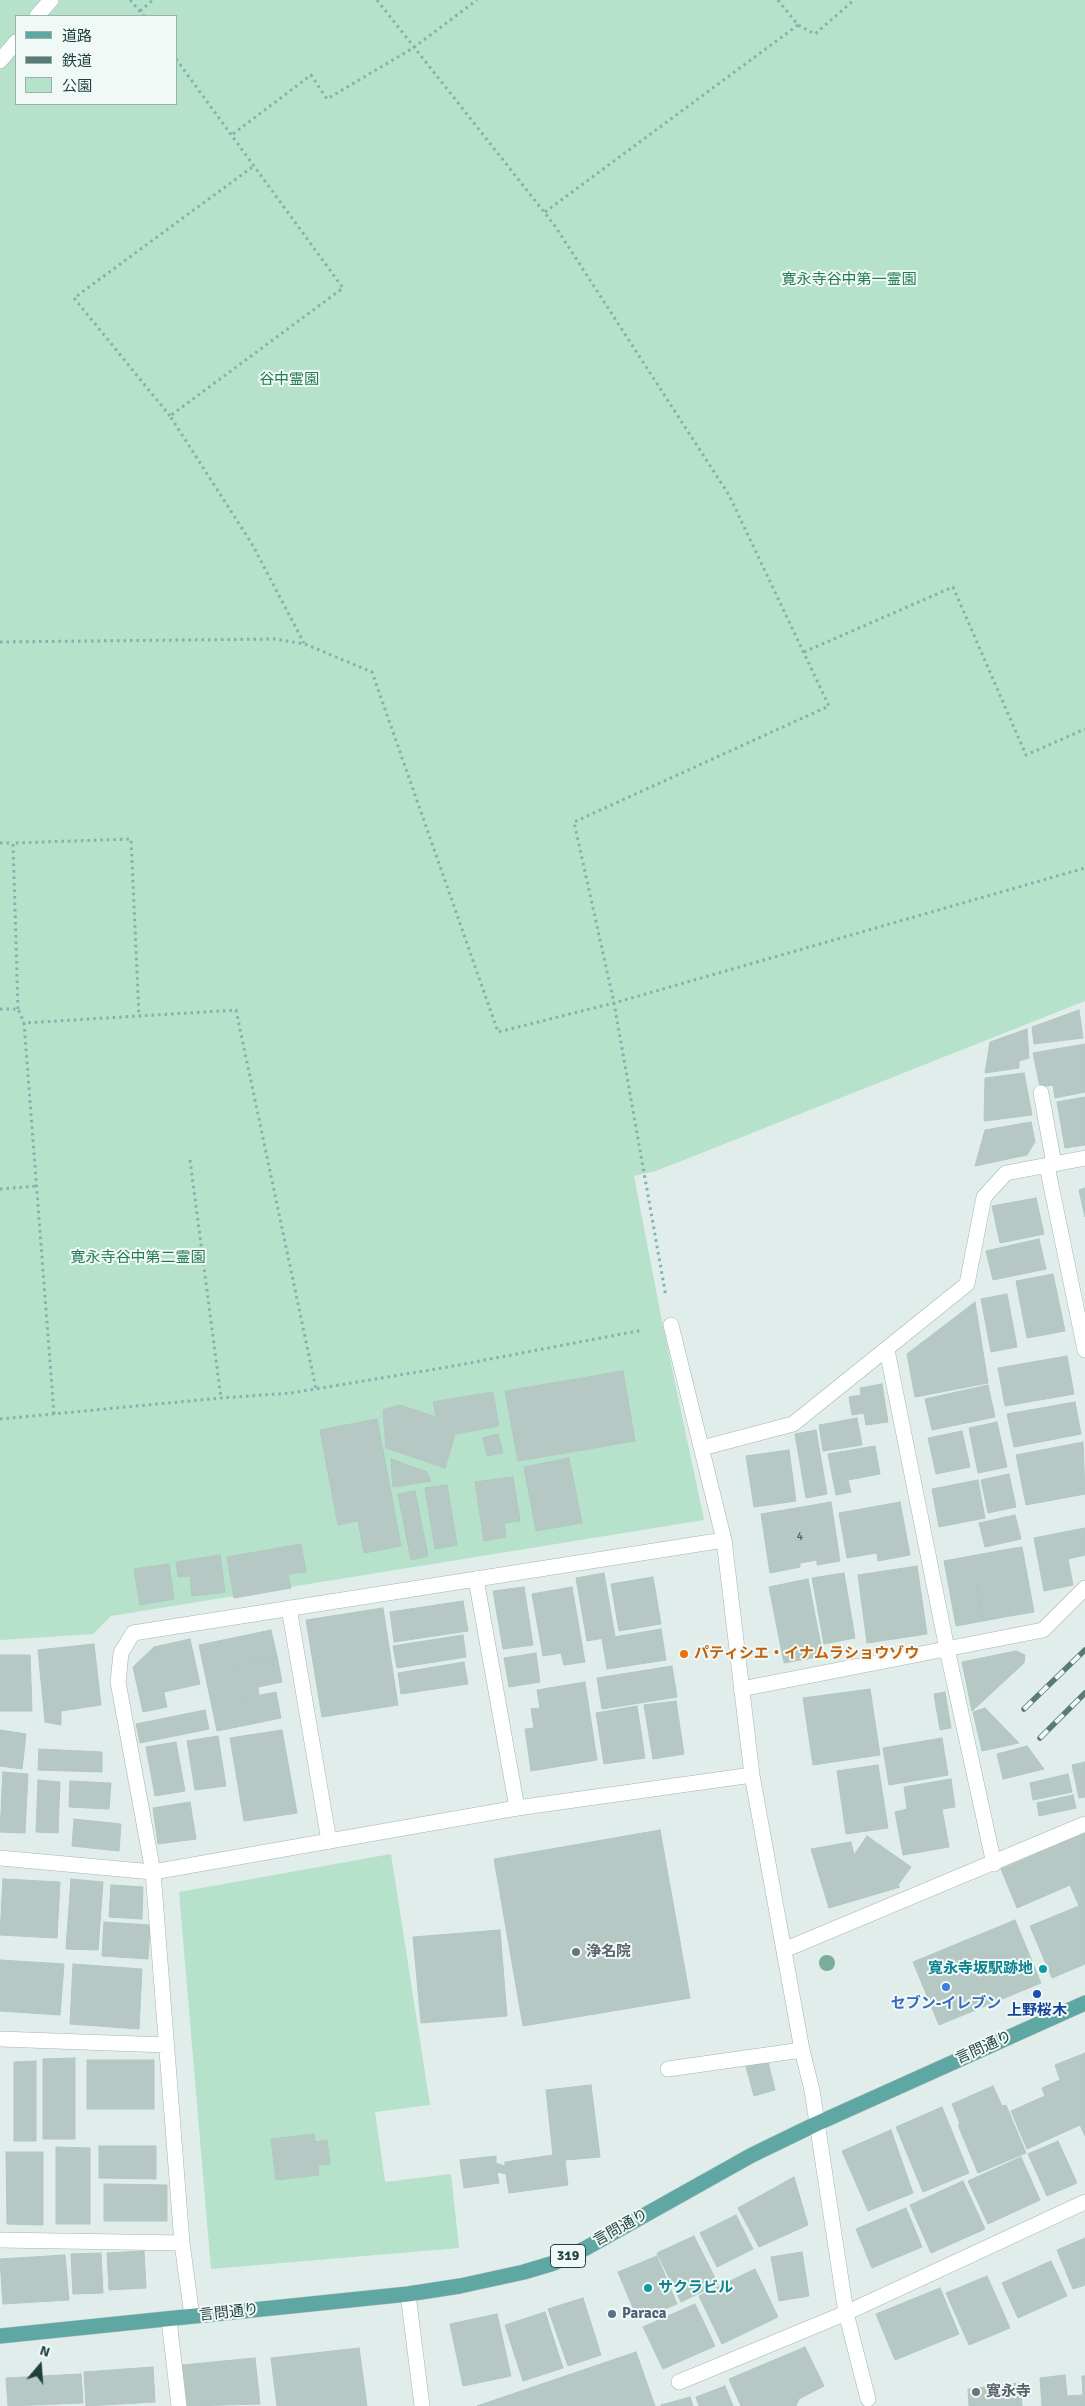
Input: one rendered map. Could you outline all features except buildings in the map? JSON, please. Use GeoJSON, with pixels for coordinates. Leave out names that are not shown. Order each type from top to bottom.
{"type":"FeatureCollection","features":[{"type":"Feature","properties":{"kind":"main road","name":"言問通り"},"geometry":{"type":"LineString","coordinates":[[0,2336],[408,2294],[460,2286],[554,2263],[586,2248],[752,2155],[816,2124],[1085,2003]]}},
{"type":"Feature","properties":{"kind":"street"},"geometry":{"type":"LineString","coordinates":[[38,15],[50,0]]}},
{"type":"Feature","properties":{"kind":"street"},"geometry":{"type":"LineString","coordinates":[[0,62],[15,43]]}},
{"type":"Feature","properties":{"kind":"street"},"geometry":{"type":"LineString","coordinates":[[1041,1093],[1051,1165],[1085,1350]]}},
{"type":"Feature","properties":{"kind":"street"},"geometry":{"type":"LineString","coordinates":[[702,1448],[793,1424],[967,1284],[984,1197],[1006,1173],[1085,1158]]}},
{"type":"Feature","properties":{"kind":"street"},"geometry":{"type":"LineString","coordinates":[[671,1325],[724,1540],[752,1775],[802,2050],[812,2090],[846,2313],[868,2402]]}},
{"type":"Feature","properties":{"kind":"street"},"geometry":{"type":"LineString","coordinates":[[887,1350],[947,1649],[994,1864]]}},
{"type":"Feature","properties":{"kind":"street"},"geometry":{"type":"LineString","coordinates":[[192,2316],[182,2243],[153,1872],[118,1682],[120,1653],[133,1633],[724,1540]]}},
{"type":"Feature","properties":{"kind":"street"},"geometry":{"type":"LineString","coordinates":[[476,1579],[517,1808]]}},
{"type":"Feature","properties":{"kind":"street"},"geometry":{"type":"LineString","coordinates":[[741,1689],[1043,1630],[1085,1588]]}},
{"type":"Feature","properties":{"kind":"street"},"geometry":{"type":"LineString","coordinates":[[289,1608],[329,1841]]}},
{"type":"Feature","properties":{"kind":"street"},"geometry":{"type":"LineString","coordinates":[[0,1858],[153,1872],[517,1808],[752,1775]]}},
{"type":"Feature","properties":{"kind":"street"},"geometry":{"type":"LineString","coordinates":[[784,1950],[994,1864],[1085,1824]]}},
{"type":"Feature","properties":{"kind":"street"},"geometry":{"type":"LineString","coordinates":[[0,2039],[166,2045]]}},
{"type":"Feature","properties":{"kind":"street"},"geometry":{"type":"LineString","coordinates":[[668,2069],[802,2050]]}},
{"type":"Feature","properties":{"kind":"street"},"geometry":{"type":"LineString","coordinates":[[680,2382],[846,2313],[1085,2202]]}},
{"type":"Feature","properties":{"kind":"street"},"geometry":{"type":"LineString","coordinates":[[0,2240],[182,2243]]}},
{"type":"Feature","properties":{"kind":"street"},"geometry":{"type":"LineString","coordinates":[[408,2294],[422,2406]]}},
{"type":"Feature","properties":{"kind":"street"},"geometry":{"type":"LineString","coordinates":[[169,2320],[179,2406]]}},
{"type":"Feature","properties":{"kind":"path"},"geometry":{"type":"LineString","coordinates":[[130,0],[143,15]]}},
{"type":"Feature","properties":{"kind":"path"},"geometry":{"type":"LineString","coordinates":[[140,11],[153,0]]}},
{"type":"Feature","properties":{"kind":"path"},"geometry":{"type":"LineString","coordinates":[[0,1419],[291,1393],[448,1367],[671,1325],[614,1003],[574,822],[829,706],[729,495],[545,212],[413,48],[377,0]]}},
{"type":"Feature","properties":{"kind":"path"},"geometry":{"type":"LineString","coordinates":[[233,134],[311,75],[327,99],[413,48],[477,0]]}},
{"type":"Feature","properties":{"kind":"path"},"geometry":{"type":"LineString","coordinates":[[778,0],[798,25],[815,34],[854,0]]}},
{"type":"Feature","properties":{"kind":"path"},"geometry":{"type":"LineString","coordinates":[[545,212],[798,25]]}},
{"type":"Feature","properties":{"kind":"path"},"geometry":{"type":"LineString","coordinates":[[170,416],[343,288],[233,134],[178,62]]}},
{"type":"Feature","properties":{"kind":"path"},"geometry":{"type":"LineString","coordinates":[[255,165],[74,298],[170,416],[252,544],[305,644]]}},
{"type":"Feature","properties":{"kind":"path"},"geometry":{"type":"LineString","coordinates":[[804,652],[953,587],[1026,755],[1085,729]]}},
{"type":"Feature","properties":{"kind":"path"},"geometry":{"type":"LineString","coordinates":[[0,642],[275,639],[305,644],[372,672],[498,1032],[614,1003],[1085,868]]}},
{"type":"Feature","properties":{"kind":"path"},"geometry":{"type":"LineString","coordinates":[[0,843],[131,839],[140,1016]]}},
{"type":"Feature","properties":{"kind":"path"},"geometry":{"type":"LineString","coordinates":[[14,843],[18,1009],[24,1022],[54,1414]]}},
{"type":"Feature","properties":{"kind":"path"},"geometry":{"type":"LineString","coordinates":[[0,1009],[18,1009]]}},
{"type":"Feature","properties":{"kind":"path"},"geometry":{"type":"LineString","coordinates":[[24,1022],[236,1010],[316,1389]]}},
{"type":"Feature","properties":{"kind":"path"},"geometry":{"type":"LineString","coordinates":[[190,1160],[221,1398]]}},
{"type":"Feature","properties":{"kind":"path"},"geometry":{"type":"LineString","coordinates":[[0,1189],[37,1186]]}},
{"type":"Feature","properties":{"kind":"green space"},"geometry":{"type":"Polygon","coordinates":[[[0,0],[1085,0],[1085,1001],[656,1171],[634,1176],[704,1520],[111,1616],[93,1634],[0,1640],[0,0]]]}},
{"type":"Feature","properties":{"kind":"green space"},"geometry":{"type":"Polygon","coordinates":[[[391,1854],[430,2105],[375,2112],[385,2182],[451,2174],[459,2248],[211,2269],[179,1892],[391,1854]]]}},
{"type":"Feature","properties":{"kind":"railway"},"geometry":{"type":"LineString","coordinates":[[1024,1709],[1085,1650]]}},
{"type":"Feature","properties":{"kind":"railway"},"geometry":{"type":"LineString","coordinates":[[1040,1738],[1085,1693]]}},
{"type":"Feature","properties":{"kind":"place","name":"パティシエ・イナムラショウゾウ"},"geometry":{"type":"Point","coordinates":[684,1654]}},
{"type":"Feature","properties":{"kind":"place","name":"浄名院"},"geometry":{"type":"Point","coordinates":[576,1952]}},
{"type":"Feature","properties":{"kind":"place","name":"寛永寺坂駅跡地"},"geometry":{"type":"Point","coordinates":[1043,1969]}},
{"type":"Feature","properties":{"kind":"place","name":"セブン-イレブン"},"geometry":{"type":"Point","coordinates":[946,1987]}},
{"type":"Feature","properties":{"kind":"place","name":"上野桜木"},"geometry":{"type":"Point","coordinates":[1037,1994]}},
{"type":"Feature","properties":{"kind":"place","name":"サクラビル"},"geometry":{"type":"Point","coordinates":[648,2288]}},
{"type":"Feature","properties":{"kind":"place","name":"Paraca"},"geometry":{"type":"Point","coordinates":[612,2314]}},
{"type":"Feature","properties":{"kind":"place","name":"寛永寺"},"geometry":{"type":"Point","coordinates":[976,2392]}},
{"type":"Feature","properties":{"kind":"park label","name":"寛永寺谷中第一霊園"},"geometry":{"type":"Point","coordinates":[849,280]}},
{"type":"Feature","properties":{"kind":"park label","name":"谷中霊園"},"geometry":{"type":"Point","coordinates":[289,380]}},
{"type":"Feature","properties":{"kind":"park label","name":"寛永寺谷中第二霊園"},"geometry":{"type":"Point","coordinates":[138,1258]}}]}
